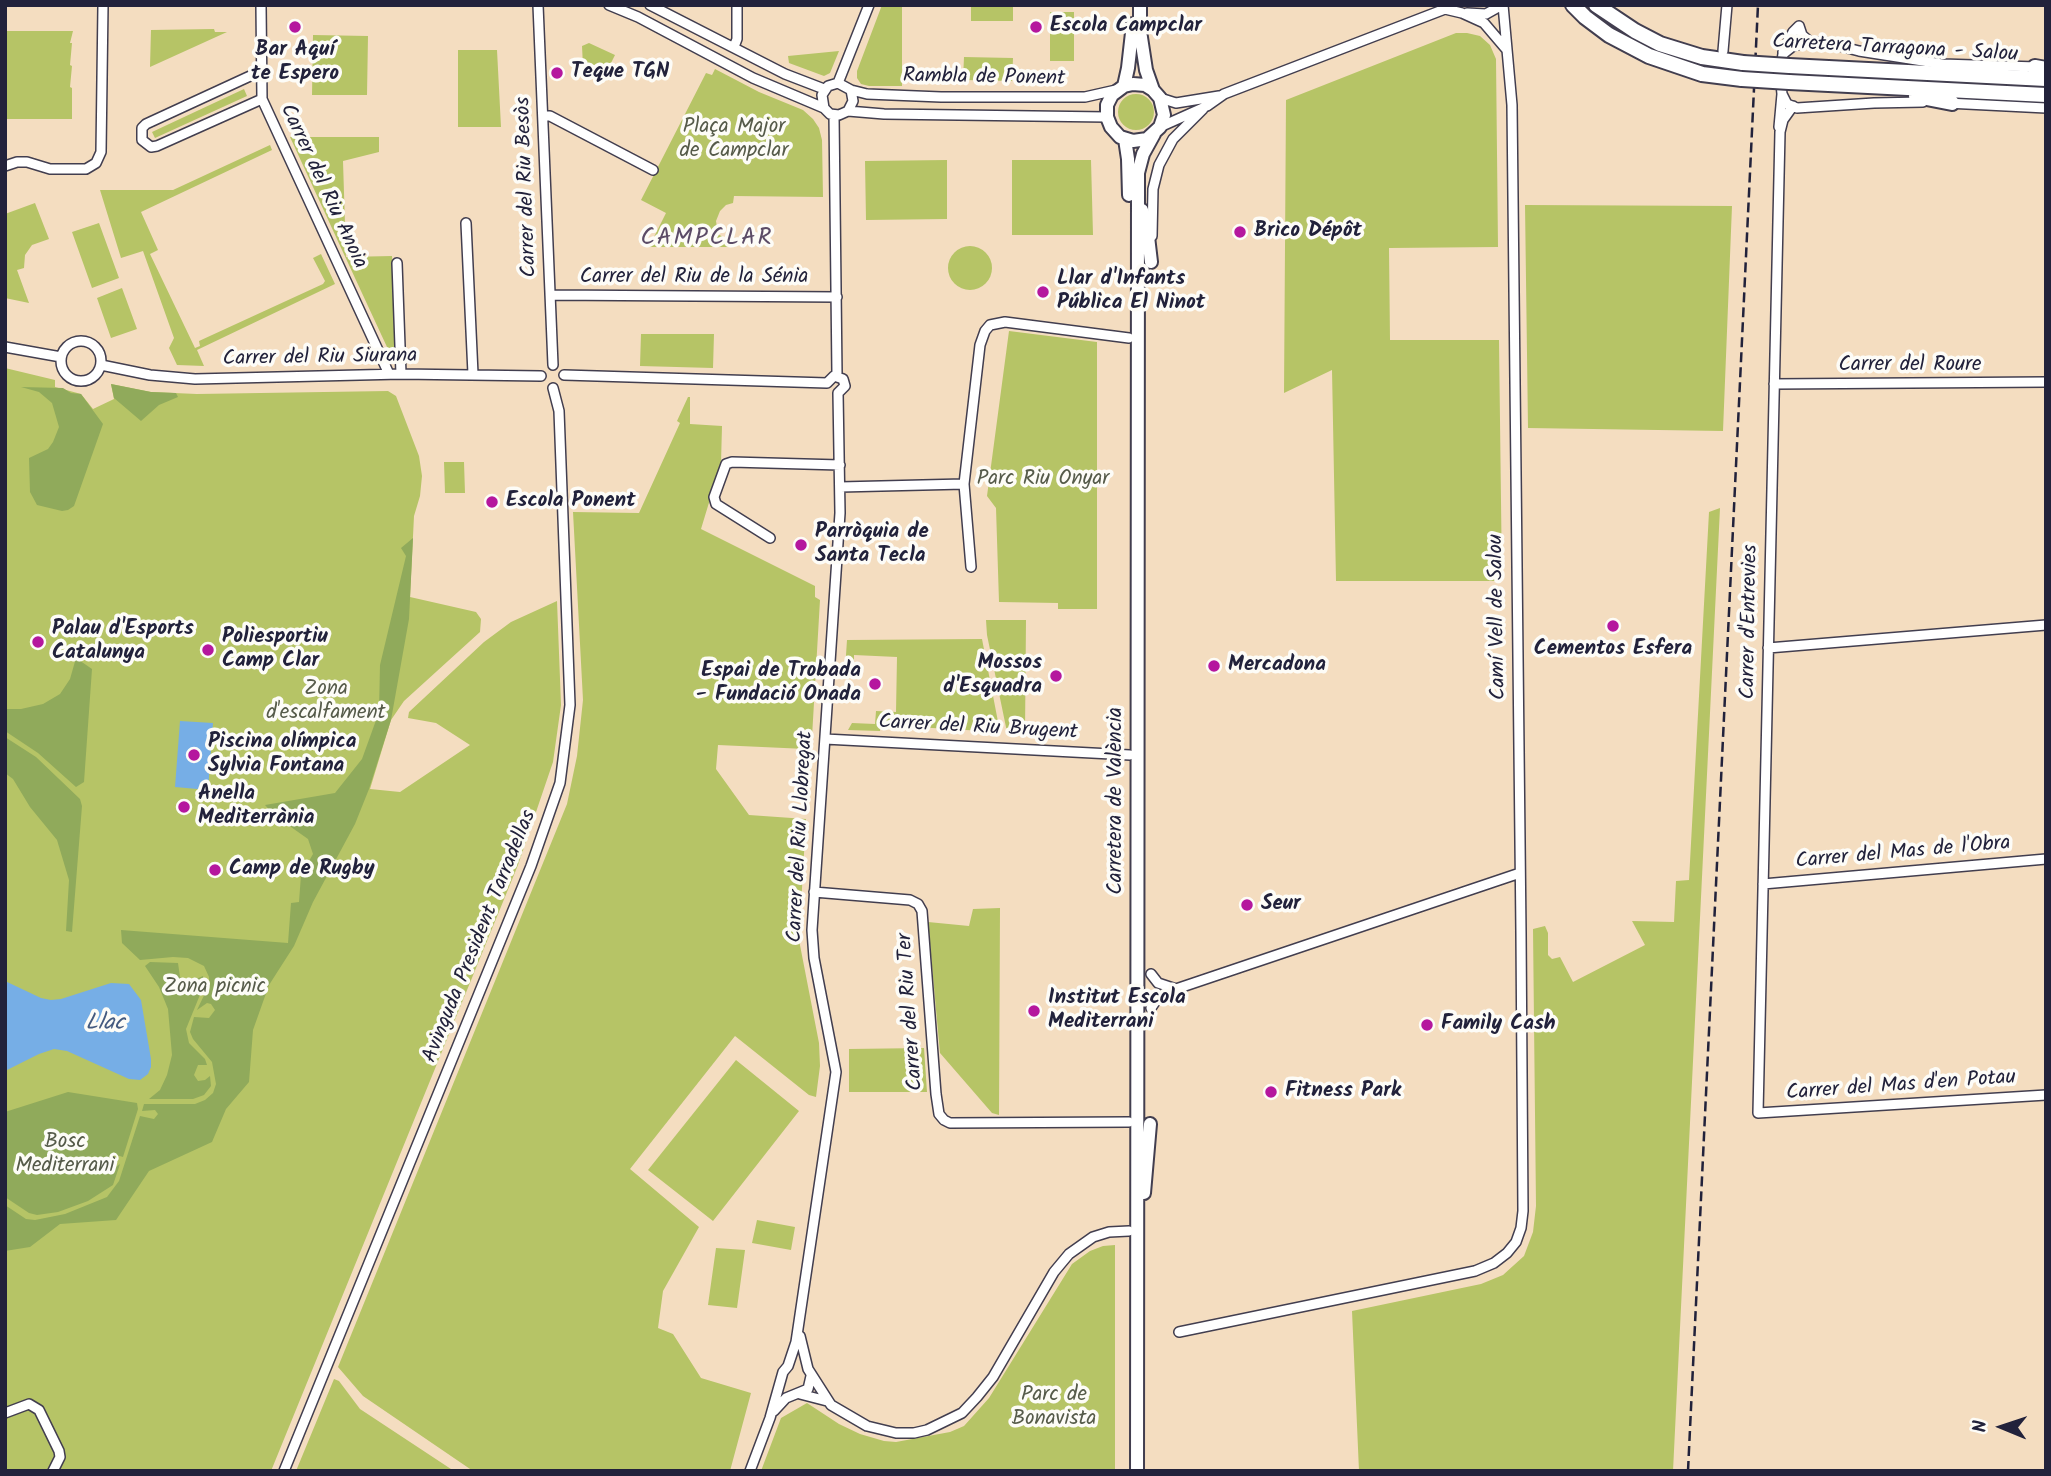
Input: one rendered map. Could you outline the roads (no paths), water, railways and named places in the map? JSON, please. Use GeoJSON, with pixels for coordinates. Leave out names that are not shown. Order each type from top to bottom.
{"type":"FeatureCollection","features":[{"type":"Feature","properties":{"kind":"highway"},"geometry":{"type":"LineString","coordinates":[[1563,5],[1585,17]]}},
{"type":"Feature","properties":{"kind":"highway"},"geometry":{"type":"LineString","coordinates":[[1573,5],[1585,17]]}},
{"type":"Feature","properties":{"kind":"highway","name":"Carretera Tarragona - Salou"},"geometry":{"type":"LineString","coordinates":[[1596,5],[1660,44],[1692,55],[2046,79]]}},
{"type":"Feature","properties":{"kind":"highway","name":"Carretera Tarragona - Salou"},"geometry":{"type":"LineString","coordinates":[[1585,17],[1649,56],[1702,74],[1785,88],[1853,85],[2046,95]]}},
{"type":"Feature","properties":{"kind":"highway"},"geometry":{"type":"LineString","coordinates":[[1869,69],[1942,64]]}},
{"type":"Feature","properties":{"kind":"highway"},"geometry":{"type":"LineString","coordinates":[[1853,85],[1952,103]]}},
{"type":"Feature","properties":{"kind":"main road"},"geometry":{"type":"LineString","coordinates":[[1133,5],[1133,34],[1121,88],[1107,105],[1107,117],[1111,127],[1125,139],[1138,141],[1157,131],[1164,115],[1146,70],[1140,31],[1140,5]]}},
{"type":"Feature","properties":{"kind":"main road"},"geometry":{"type":"LineString","coordinates":[[1121,88],[1140,84],[1157,94]]}},
{"type":"Feature","properties":{"kind":"main road","name":"Carretera de València"},"geometry":{"type":"LineString","coordinates":[[1137,1471],[1138,173],[1143,154],[1157,131]]}},
{"type":"Feature","properties":{"kind":"main road","name":"Carretera de València"},"geometry":{"type":"LineString","coordinates":[[1125,139],[1129,171],[1129,1471]]}},
{"type":"Feature","properties":{"kind":"main road"},"geometry":{"type":"LineString","coordinates":[[1138,201],[1147,228],[1151,262]]}},
{"type":"Feature","properties":{"kind":"main road"},"geometry":{"type":"LineString","coordinates":[[1136,1263],[1150,1124]]}},
{"type":"Feature","properties":{"kind":"street"},"geometry":{"type":"LineString","coordinates":[[5,166],[27,162],[50,169],[86,169],[96,163],[101,152],[103,5]]}},
{"type":"Feature","properties":{"kind":"street","name":"Carrer del Riu Anoia"},"geometry":{"type":"LineString","coordinates":[[261,5],[262,99],[389,374]]}},
{"type":"Feature","properties":{"kind":"street"},"geometry":{"type":"LineString","coordinates":[[609,5],[763,83],[824,108],[834,115]]}},
{"type":"Feature","properties":{"kind":"street"},"geometry":{"type":"LineString","coordinates":[[650,5],[785,74],[824,89],[838,83],[869,5]]}},
{"type":"Feature","properties":{"kind":"street"},"geometry":{"type":"LineString","coordinates":[[734,47],[737,39],[737,5]]}},
{"type":"Feature","properties":{"kind":"street"},"geometry":{"type":"LineString","coordinates":[[1462,13],[1486,14],[1502,5]]}},
{"type":"Feature","properties":{"kind":"street","name":"Camí Vell de Salou"},"geometry":{"type":"LineString","coordinates":[[1179,1332],[1475,1271],[1494,1263],[1507,1253],[1516,1242],[1521,1228],[1523,1181],[1513,188],[1508,51],[1502,5]]}},
{"type":"Feature","properties":{"kind":"street"},"geometry":{"type":"LineString","coordinates":[[1727,5],[1731,59]]}},
{"type":"Feature","properties":{"kind":"street","name":"Carrer del Riu Besòs"},"geometry":{"type":"LineString","coordinates":[[538,6],[553,365]]}},
{"type":"Feature","properties":{"kind":"street"},"geometry":{"type":"LineString","coordinates":[[1157,94],[1176,103],[1224,94],[1447,7],[1484,23],[1508,51]]}},
{"type":"Feature","properties":{"kind":"street"},"geometry":{"type":"LineString","coordinates":[[1786,60],[1793,32],[1799,26],[1802,35],[1810,42]]}},
{"type":"Feature","properties":{"kind":"street"},"geometry":{"type":"LineString","coordinates":[[1786,60],[1793,46],[1810,42],[1942,64],[2042,68]]}},
{"type":"Feature","properties":{"kind":"street","name":"Carrer d'Entrevies"},"geometry":{"type":"LineString","coordinates":[[1758,1113],[1780,132],[1778,121],[1785,88],[1780,74],[1786,60]]}},
{"type":"Feature","properties":{"kind":"street"},"geometry":{"type":"LineString","coordinates":[[261,71],[146,124],[142,128],[142,140],[151,147],[157,146],[262,99]]}},
{"type":"Feature","properties":{"kind":"street"},"geometry":{"type":"LineString","coordinates":[[834,115],[848,111],[853,101],[851,90],[838,83]]}},
{"type":"Feature","properties":{"kind":"street","name":"Rambla de Ponent"},"geometry":{"type":"LineString","coordinates":[[851,90],[871,94],[933,97],[1086,97],[1121,88]]}},
{"type":"Feature","properties":{"kind":"street"},"geometry":{"type":"LineString","coordinates":[[1785,88],[1787,103],[1808,109],[1874,103],[1952,103],[2046,108]]}},
{"type":"Feature","properties":{"kind":"street"},"geometry":{"type":"LineString","coordinates":[[824,89],[821,102],[824,108]]}},
{"type":"Feature","properties":{"kind":"street"},"geometry":{"type":"LineString","coordinates":[[1157,131],[1207,106],[1224,94]]}},
{"type":"Feature","properties":{"kind":"street"},"geometry":{"type":"LineString","coordinates":[[1151,262],[1153,189],[1159,165],[1173,139],[1207,106]]}},
{"type":"Feature","properties":{"kind":"street","name":"Carrer d'Entrevies"},"geometry":{"type":"LineString","coordinates":[[1780,132],[1783,120],[1793,106]]}},
{"type":"Feature","properties":{"kind":"street","name":"Rambla de Ponent"},"geometry":{"type":"LineString","coordinates":[[848,111],[884,114],[1107,117]]}},
{"type":"Feature","properties":{"kind":"street"},"geometry":{"type":"LineString","coordinates":[[834,115],[837,375]]}},
{"type":"Feature","properties":{"kind":"street"},"geometry":{"type":"LineString","coordinates":[[543,116],[550,116],[653,170]]}},
{"type":"Feature","properties":{"kind":"street"},"geometry":{"type":"LineString","coordinates":[[466,223],[473,374]]}},
{"type":"Feature","properties":{"kind":"street","name":"Carrer del Riu Anoia"},"geometry":{"type":"LineString","coordinates":[[397,263],[401,374]]}},
{"type":"Feature","properties":{"kind":"street","name":"Carrer del Riu de la Sénia"},"geometry":{"type":"LineString","coordinates":[[550,295],[836,297]]}},
{"type":"Feature","properties":{"kind":"street"},"geometry":{"type":"LineString","coordinates":[[971,567],[964,484],[980,345],[985,331],[990,326],[1005,322],[1129,338]]}},
{"type":"Feature","properties":{"kind":"street"},"geometry":{"type":"LineString","coordinates":[[88,341],[99,352],[101,365],[94,377],[80,382],[67,377],[63,371],[61,357],[64,349],[72,342],[88,341]]}},
{"type":"Feature","properties":{"kind":"street"},"geometry":{"type":"LineString","coordinates":[[5,347],[61,357]]}},
{"type":"Feature","properties":{"kind":"street","name":"Carrer del Riu Siurana"},"geometry":{"type":"LineString","coordinates":[[101,365],[150,375],[195,379],[389,374],[541,376]]}},
{"type":"Feature","properties":{"kind":"street"},"geometry":{"type":"LineString","coordinates":[[553,365],[561,369],[564,375],[562,383],[553,388],[545,385],[541,376],[545,368],[553,365]]}},
{"type":"Feature","properties":{"kind":"street"},"geometry":{"type":"LineString","coordinates":[[564,375],[827,383]]}},
{"type":"Feature","properties":{"kind":"street"},"geometry":{"type":"LineString","coordinates":[[837,375],[843,379],[845,386],[838,393],[830,391],[827,383],[830,377],[837,375]]}},
{"type":"Feature","properties":{"kind":"street","name":"Carrer del Roure"},"geometry":{"type":"LineString","coordinates":[[1774,384],[2046,382]]}},
{"type":"Feature","properties":{"kind":"street","name":"Avinguda President Tarradellas"},"geometry":{"type":"LineString","coordinates":[[284,1471],[531,866],[559,783],[570,705],[559,411],[553,388]]}},
{"type":"Feature","properties":{"kind":"street","name":"Carrer del Riu Llobregat"},"geometry":{"type":"LineString","coordinates":[[788,1366],[796,1342],[836,1072],[814,958],[814,892],[840,486],[838,393]]}},
{"type":"Feature","properties":{"kind":"street"},"geometry":{"type":"LineString","coordinates":[[769,538],[716,504],[714,497],[726,464],[840,465]]}},
{"type":"Feature","properties":{"kind":"street"},"geometry":{"type":"LineString","coordinates":[[840,486],[964,484]]}},
{"type":"Feature","properties":{"kind":"street"},"geometry":{"type":"LineString","coordinates":[[1768,648],[2046,625]]}},
{"type":"Feature","properties":{"kind":"street","name":"Carrer del Riu Brugent"},"geometry":{"type":"LineString","coordinates":[[825,739],[1130,755]]}},
{"type":"Feature","properties":{"kind":"street","name":"Carrer del Mas de l'Obra"},"geometry":{"type":"LineString","coordinates":[[1763,884],[2046,859]]}},
{"type":"Feature","properties":{"kind":"street"},"geometry":{"type":"LineString","coordinates":[[1151,1008],[1157,999],[1175,989],[1520,873]]}},
{"type":"Feature","properties":{"kind":"street","name":"Carrer del Riu Ter"},"geometry":{"type":"LineString","coordinates":[[814,892],[910,900],[918,904],[922,911],[936,1094],[939,1114],[944,1120],[950,1123],[1129,1122]]}},
{"type":"Feature","properties":{"kind":"street"},"geometry":{"type":"LineString","coordinates":[[1151,974],[1158,983],[1175,989]]}},
{"type":"Feature","properties":{"kind":"street","name":"Carrer del Mas d'en Potau"},"geometry":{"type":"LineString","coordinates":[[1758,1113],[2046,1095]]}},
{"type":"Feature","properties":{"kind":"street","name":"Carrer del Riu Llobregat"},"geometry":{"type":"LineString","coordinates":[[798,1394],[827,1401],[867,1426],[896,1433],[927,1430],[962,1413],[993,1377],[1054,1272],[1069,1254],[1093,1237],[1109,1232],[1129,1231]]}},
{"type":"Feature","properties":{"kind":"street","name":"Carrer del Riu Llobregat"},"geometry":{"type":"LineString","coordinates":[[799,1320],[800,1341],[810,1372],[827,1401]]}},
{"type":"Feature","properties":{"kind":"street"},"geometry":{"type":"LineString","coordinates":[[750,1471],[783,1371],[796,1363],[810,1372],[808,1389],[778,1404],[769,1418]]}},
{"type":"Feature","properties":{"kind":"street"},"geometry":{"type":"LineString","coordinates":[[781,1380],[786,1390],[798,1394]]}},
{"type":"Feature","properties":{"kind":"street"},"geometry":{"type":"LineString","coordinates":[[5,1413],[29,1404],[39,1410],[60,1457],[53,1471]]}},
{"type":"Feature","properties":{"kind":"water","name":"Piscina olímpica Sylvia Fontana"},"geometry":{"type":"Polygon","coordinates":[[[180,721],[213,723],[208,790],[175,787],[180,721]]]}},
{"type":"Feature","properties":{"kind":"water","name":"Llac"},"geometry":{"type":"Polygon","coordinates":[[[5,981],[51,1000],[111,983],[129,984],[141,1000],[151,1059],[148,1074],[140,1080],[129,1079],[67,1051],[54,1049],[5,1071],[5,981]]]}},
{"type":"Feature","properties":{"kind":"railway"},"geometry":{"type":"LineString","coordinates":[[1688,1471],[1758,5]]}},
{"type":"Feature","properties":{"kind":"place","name":"Bar Aquí te Espero"},"geometry":{"type":"Point","coordinates":[295,27]}},
{"type":"Feature","properties":{"kind":"place","name":"Escola Campclar"},"geometry":{"type":"Point","coordinates":[1036,27]}},
{"type":"Feature","properties":{"kind":"place","name":"Teque TGN"},"geometry":{"type":"Point","coordinates":[557,73]}},
{"type":"Feature","properties":{"kind":"place","name":"Brico Dépôt"},"geometry":{"type":"Point","coordinates":[1240,232]}},
{"type":"Feature","properties":{"kind":"place","name":"Llar d'Infants Pública El Ninot"},"geometry":{"type":"Point","coordinates":[1043,292]}},
{"type":"Feature","properties":{"kind":"place","name":"Escola Ponent"},"geometry":{"type":"Point","coordinates":[492,502]}},
{"type":"Feature","properties":{"kind":"place","name":"Parròquia de Santa Tecla"},"geometry":{"type":"Point","coordinates":[801,545]}},
{"type":"Feature","properties":{"kind":"place","name":"Cementos Esfera"},"geometry":{"type":"Point","coordinates":[1613,626]}},
{"type":"Feature","properties":{"kind":"place","name":"Palau d'Esports Catalunya"},"geometry":{"type":"Point","coordinates":[38,642]}},
{"type":"Feature","properties":{"kind":"place","name":"Poliesportiu Camp Clar"},"geometry":{"type":"Point","coordinates":[208,650]}},
{"type":"Feature","properties":{"kind":"place","name":"Mercadona"},"geometry":{"type":"Point","coordinates":[1214,666]}},
{"type":"Feature","properties":{"kind":"place","name":"Mossos d'Esquadra"},"geometry":{"type":"Point","coordinates":[1056,676]}},
{"type":"Feature","properties":{"kind":"place","name":"Espai de Trobada - Fundació Onada"},"geometry":{"type":"Point","coordinates":[875,684]}},
{"type":"Feature","properties":{"kind":"place","name":"Piscina olímpica Sylvia Fontana"},"geometry":{"type":"Point","coordinates":[194,755]}},
{"type":"Feature","properties":{"kind":"place","name":"Anella Mediterrània"},"geometry":{"type":"Point","coordinates":[184,807]}},
{"type":"Feature","properties":{"kind":"place","name":"Camp de Rugby"},"geometry":{"type":"Point","coordinates":[215,870]}},
{"type":"Feature","properties":{"kind":"place","name":"Seur"},"geometry":{"type":"Point","coordinates":[1247,905]}},
{"type":"Feature","properties":{"kind":"place","name":"Institut Escola Mediterrani"},"geometry":{"type":"Point","coordinates":[1034,1011]}},
{"type":"Feature","properties":{"kind":"place","name":"Family Cash"},"geometry":{"type":"Point","coordinates":[1427,1025]}},
{"type":"Feature","properties":{"kind":"place","name":"Fitness Park"},"geometry":{"type":"Point","coordinates":[1271,1092]}},
{"type":"Feature","properties":{"kind":"district","name":"CAMPCLAR"},"geometry":{"type":"Point","coordinates":[707,240]}},
{"type":"Feature","properties":{"kind":"park label","name":"Plaça Major de Campclar"},"geometry":{"type":"Point","coordinates":[734,140]}},
{"type":"Feature","properties":{"kind":"park label","name":"Parc Riu Onyar"},"geometry":{"type":"Point","coordinates":[1043,480]}},
{"type":"Feature","properties":{"kind":"park label","name":"Zona d'escalfament"},"geometry":{"type":"Point","coordinates":[326,702]}},
{"type":"Feature","properties":{"kind":"park label","name":"Zona picnic"},"geometry":{"type":"Point","coordinates":[215,988]}},
{"type":"Feature","properties":{"kind":"park label","name":"Bosc Mediterrani"},"geometry":{"type":"Point","coordinates":[65,1155]}},
{"type":"Feature","properties":{"kind":"park label","name":"Parc de Bonavista"},"geometry":{"type":"Point","coordinates":[1054,1408]}}]}
